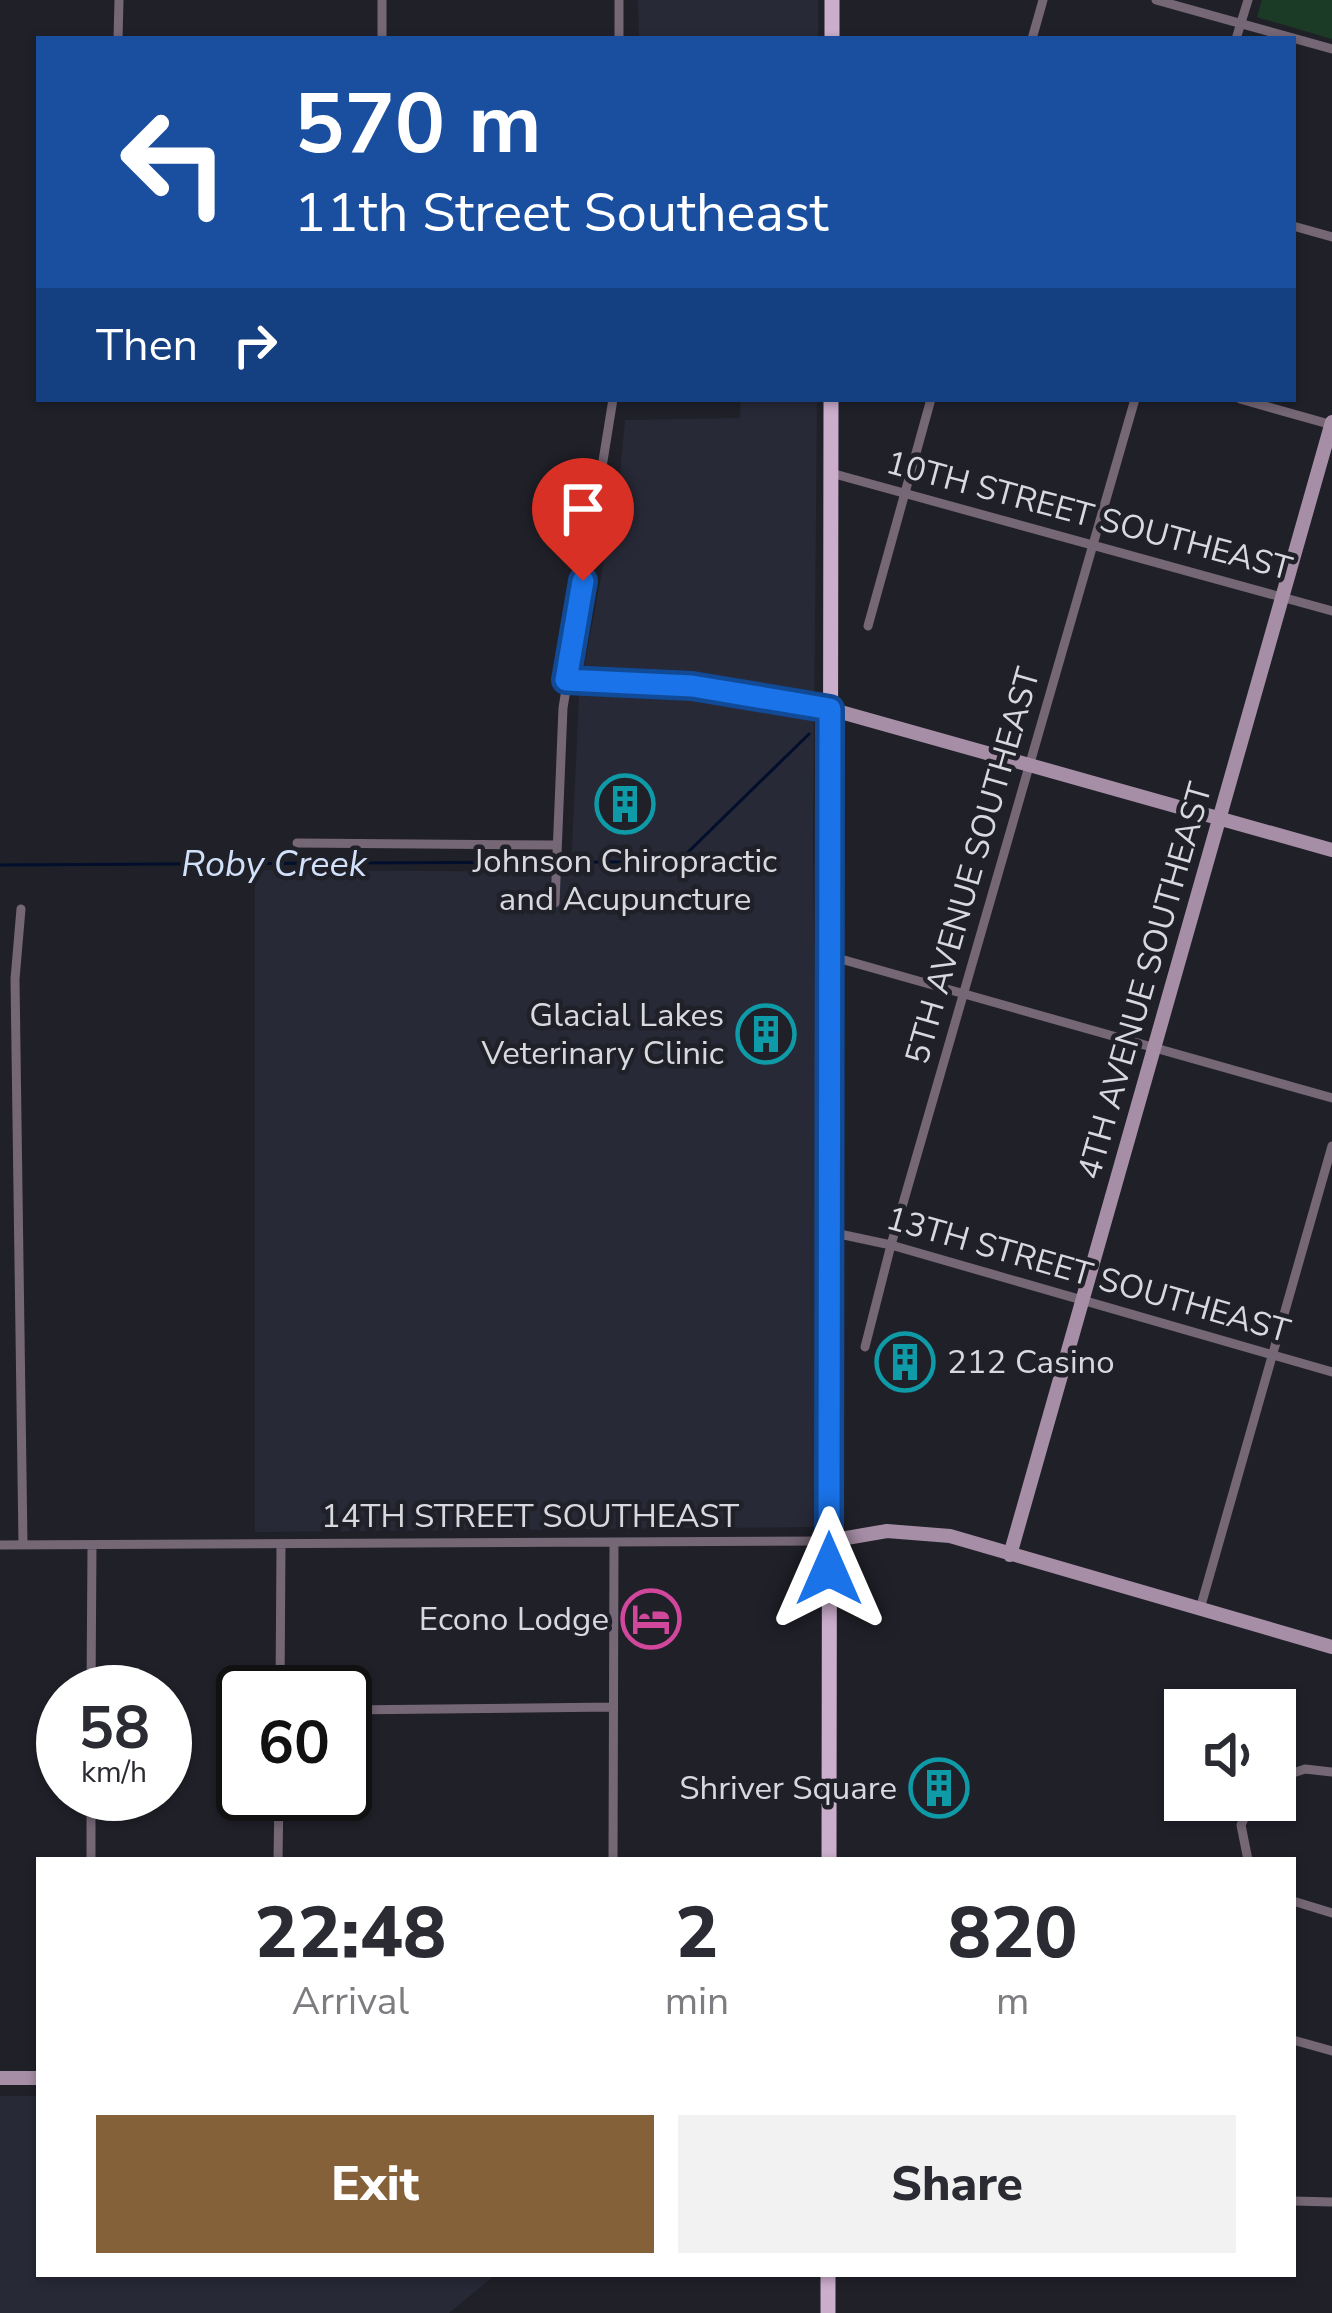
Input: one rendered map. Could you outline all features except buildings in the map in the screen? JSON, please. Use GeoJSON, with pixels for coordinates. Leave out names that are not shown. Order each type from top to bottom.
{"type":"FeatureCollection","features":[{"type":"Feature","properties":{"kind":"main road"},"geometry":{"type":"LineString","coordinates":[[832,0],[832,36]]}},
{"type":"Feature","properties":{"kind":"main road"},"geometry":{"type":"LineString","coordinates":[[829,1857],[831,402]]}},
{"type":"Feature","properties":{"kind":"main road"},"geometry":{"type":"LineString","coordinates":[[828,2277],[828,2313]]}},
{"type":"Feature","properties":{"kind":"street"},"geometry":{"type":"LineString","coordinates":[[118,36],[119,0]]}},
{"type":"Feature","properties":{"kind":"street"},"geometry":{"type":"LineString","coordinates":[[382,0],[382,36]]}},
{"type":"Feature","properties":{"kind":"street"},"geometry":{"type":"LineString","coordinates":[[619,0],[619,36]]}},
{"type":"Feature","properties":{"kind":"street"},"geometry":{"type":"LineString","coordinates":[[1033,36],[1043,0]]}},
{"type":"Feature","properties":{"kind":"street"},"geometry":{"type":"LineString","coordinates":[[1156,0],[1285,36]]}},
{"type":"Feature","properties":{"kind":"street"},"geometry":{"type":"LineString","coordinates":[[1238,36],[1248,0]]}},
{"type":"Feature","properties":{"kind":"street"},"geometry":{"type":"LineString","coordinates":[[1296,39],[1332,49]]}},
{"type":"Feature","properties":{"kind":"street"},"geometry":{"type":"LineString","coordinates":[[1296,227],[1332,237]]}},
{"type":"Feature","properties":{"kind":"street"},"geometry":{"type":"LineString","coordinates":[[555,903],[566,680],[612,402]]}},
{"type":"Feature","properties":{"kind":"street"},"geometry":{"type":"LineString","coordinates":[[868,626],[930,402]]}},
{"type":"Feature","properties":{"kind":"street","name":"5TH AVENUE SOUTHEAST"},"geometry":{"type":"LineString","coordinates":[[865,1348],[1134,402]]}},
{"type":"Feature","properties":{"kind":"street"},"geometry":{"type":"LineString","coordinates":[[1251,402],[1332,424]]}},
{"type":"Feature","properties":{"kind":"street","name":"4TH AVENUE SOUTHEAST"},"geometry":{"type":"LineString","coordinates":[[1010,1555],[1332,424]]}},
{"type":"Feature","properties":{"kind":"street","name":"10TH STREET SOUTHEAST"},"geometry":{"type":"LineString","coordinates":[[831,472],[1332,611]]}},
{"type":"Feature","properties":{"kind":"street"},"geometry":{"type":"LineString","coordinates":[[566,680],[692,686],[830,709],[1332,850]]}},
{"type":"Feature","properties":{"kind":"street"},"geometry":{"type":"LineString","coordinates":[[297,843],[555,844]]}},
{"type":"Feature","properties":{"kind":"street"},"geometry":{"type":"LineString","coordinates":[[21,909],[15,980],[23,1545]]}},
{"type":"Feature","properties":{"kind":"street"},"geometry":{"type":"LineString","coordinates":[[830,956],[1332,1098]]}},
{"type":"Feature","properties":{"kind":"street"},"geometry":{"type":"LineString","coordinates":[[1200,1610],[1332,1146]]}},
{"type":"Feature","properties":{"kind":"street","name":"13TH STREET SOUTHEAST"},"geometry":{"type":"LineString","coordinates":[[830,1232],[891,1245],[1332,1372]]}},
{"type":"Feature","properties":{"kind":"street","name":"14TH STREET SOUTHEAST"},"geometry":{"type":"LineString","coordinates":[[0,1545],[829,1541],[865,1533],[912,1532],[950,1536],[1332,1647]]}},
{"type":"Feature","properties":{"kind":"street"},"geometry":{"type":"LineString","coordinates":[[613,1857],[614,1542]]}},
{"type":"Feature","properties":{"kind":"street"},"geometry":{"type":"LineString","coordinates":[[280,1665],[281,1545]]}},
{"type":"Feature","properties":{"kind":"street"},"geometry":{"type":"LineString","coordinates":[[92,1546],[92,1665]]}},
{"type":"Feature","properties":{"kind":"street"},"geometry":{"type":"LineString","coordinates":[[372,1710],[613,1708]]}},
{"type":"Feature","properties":{"kind":"street"},"geometry":{"type":"LineString","coordinates":[[1296,1772],[1332,1772]]}},
{"type":"Feature","properties":{"kind":"street"},"geometry":{"type":"LineString","coordinates":[[91,1821],[91,1857]]}},
{"type":"Feature","properties":{"kind":"street"},"geometry":{"type":"LineString","coordinates":[[278,1857],[279,1821]]}},
{"type":"Feature","properties":{"kind":"street"},"geometry":{"type":"LineString","coordinates":[[1243,1821],[1247,1857]]}},
{"type":"Feature","properties":{"kind":"street"},"geometry":{"type":"LineString","coordinates":[[1296,1902],[1332,1913]]}},
{"type":"Feature","properties":{"kind":"street"},"geometry":{"type":"LineString","coordinates":[[1296,2041],[1332,2051]]}},
{"type":"Feature","properties":{"kind":"street"},"geometry":{"type":"LineString","coordinates":[[0,2078],[36,2078]]}},
{"type":"Feature","properties":{"kind":"street"},"geometry":{"type":"LineString","coordinates":[[1296,2201],[1332,2202]]}},
{"type":"Feature","properties":{"kind":"shaded area"},"geometry":{"type":"Polygon","coordinates":[[[638,0],[818,0],[818,36],[639,36],[638,0]]]}},
{"type":"Feature","properties":{"kind":"shaded area"},"geometry":{"type":"Polygon","coordinates":[[[741,402],[817,402],[813,838],[820,1527],[255,1532],[255,870],[571,872],[579,695],[620,475],[625,420],[740,418],[741,402]]]}},
{"type":"Feature","properties":{"kind":"shaded area"},"geometry":{"type":"Polygon","coordinates":[[[0,2096],[36,2096],[36,2277],[492,2277],[449,2313],[0,2313],[0,2096]]]}},
{"type":"Feature","properties":{"kind":"green space"},"geometry":{"type":"Polygon","coordinates":[[[1262,0],[1332,0],[1332,39],[1257,17],[1262,0]]]}},
{"type":"Feature","properties":{"kind":"waterway","name":"Roby Creek"},"geometry":{"type":"LineString","coordinates":[[576,862],[678,862],[809,734]]}},
{"type":"Feature","properties":{"kind":"waterway","name":"Roby Creek"},"geometry":{"type":"LineString","coordinates":[[0,865],[548,862]]}},
{"type":"Feature","properties":{"kind":"place","name":"Johnson Chiropractic and Acupuncture"},"geometry":{"type":"Point","coordinates":[625,804]}},
{"type":"Feature","properties":{"kind":"place","name":"Glacial Lakes Veterinary Clinic"},"geometry":{"type":"Point","coordinates":[766,1034]}},
{"type":"Feature","properties":{"kind":"place","name":"212 Casino"},"geometry":{"type":"Point","coordinates":[905,1362]}},
{"type":"Feature","properties":{"kind":"place","name":"Econo Lodge"},"geometry":{"type":"Point","coordinates":[651,1619]}},
{"type":"Feature","properties":{"kind":"place","name":"Shriver Square"},"geometry":{"type":"Point","coordinates":[939,1788]}},
{"type":"Feature","properties":{"kind":"route"},"geometry":{"type":"LineString","coordinates":[[583,581],[566,680],[692,686],[830,709],[829,1569]]}}]}
